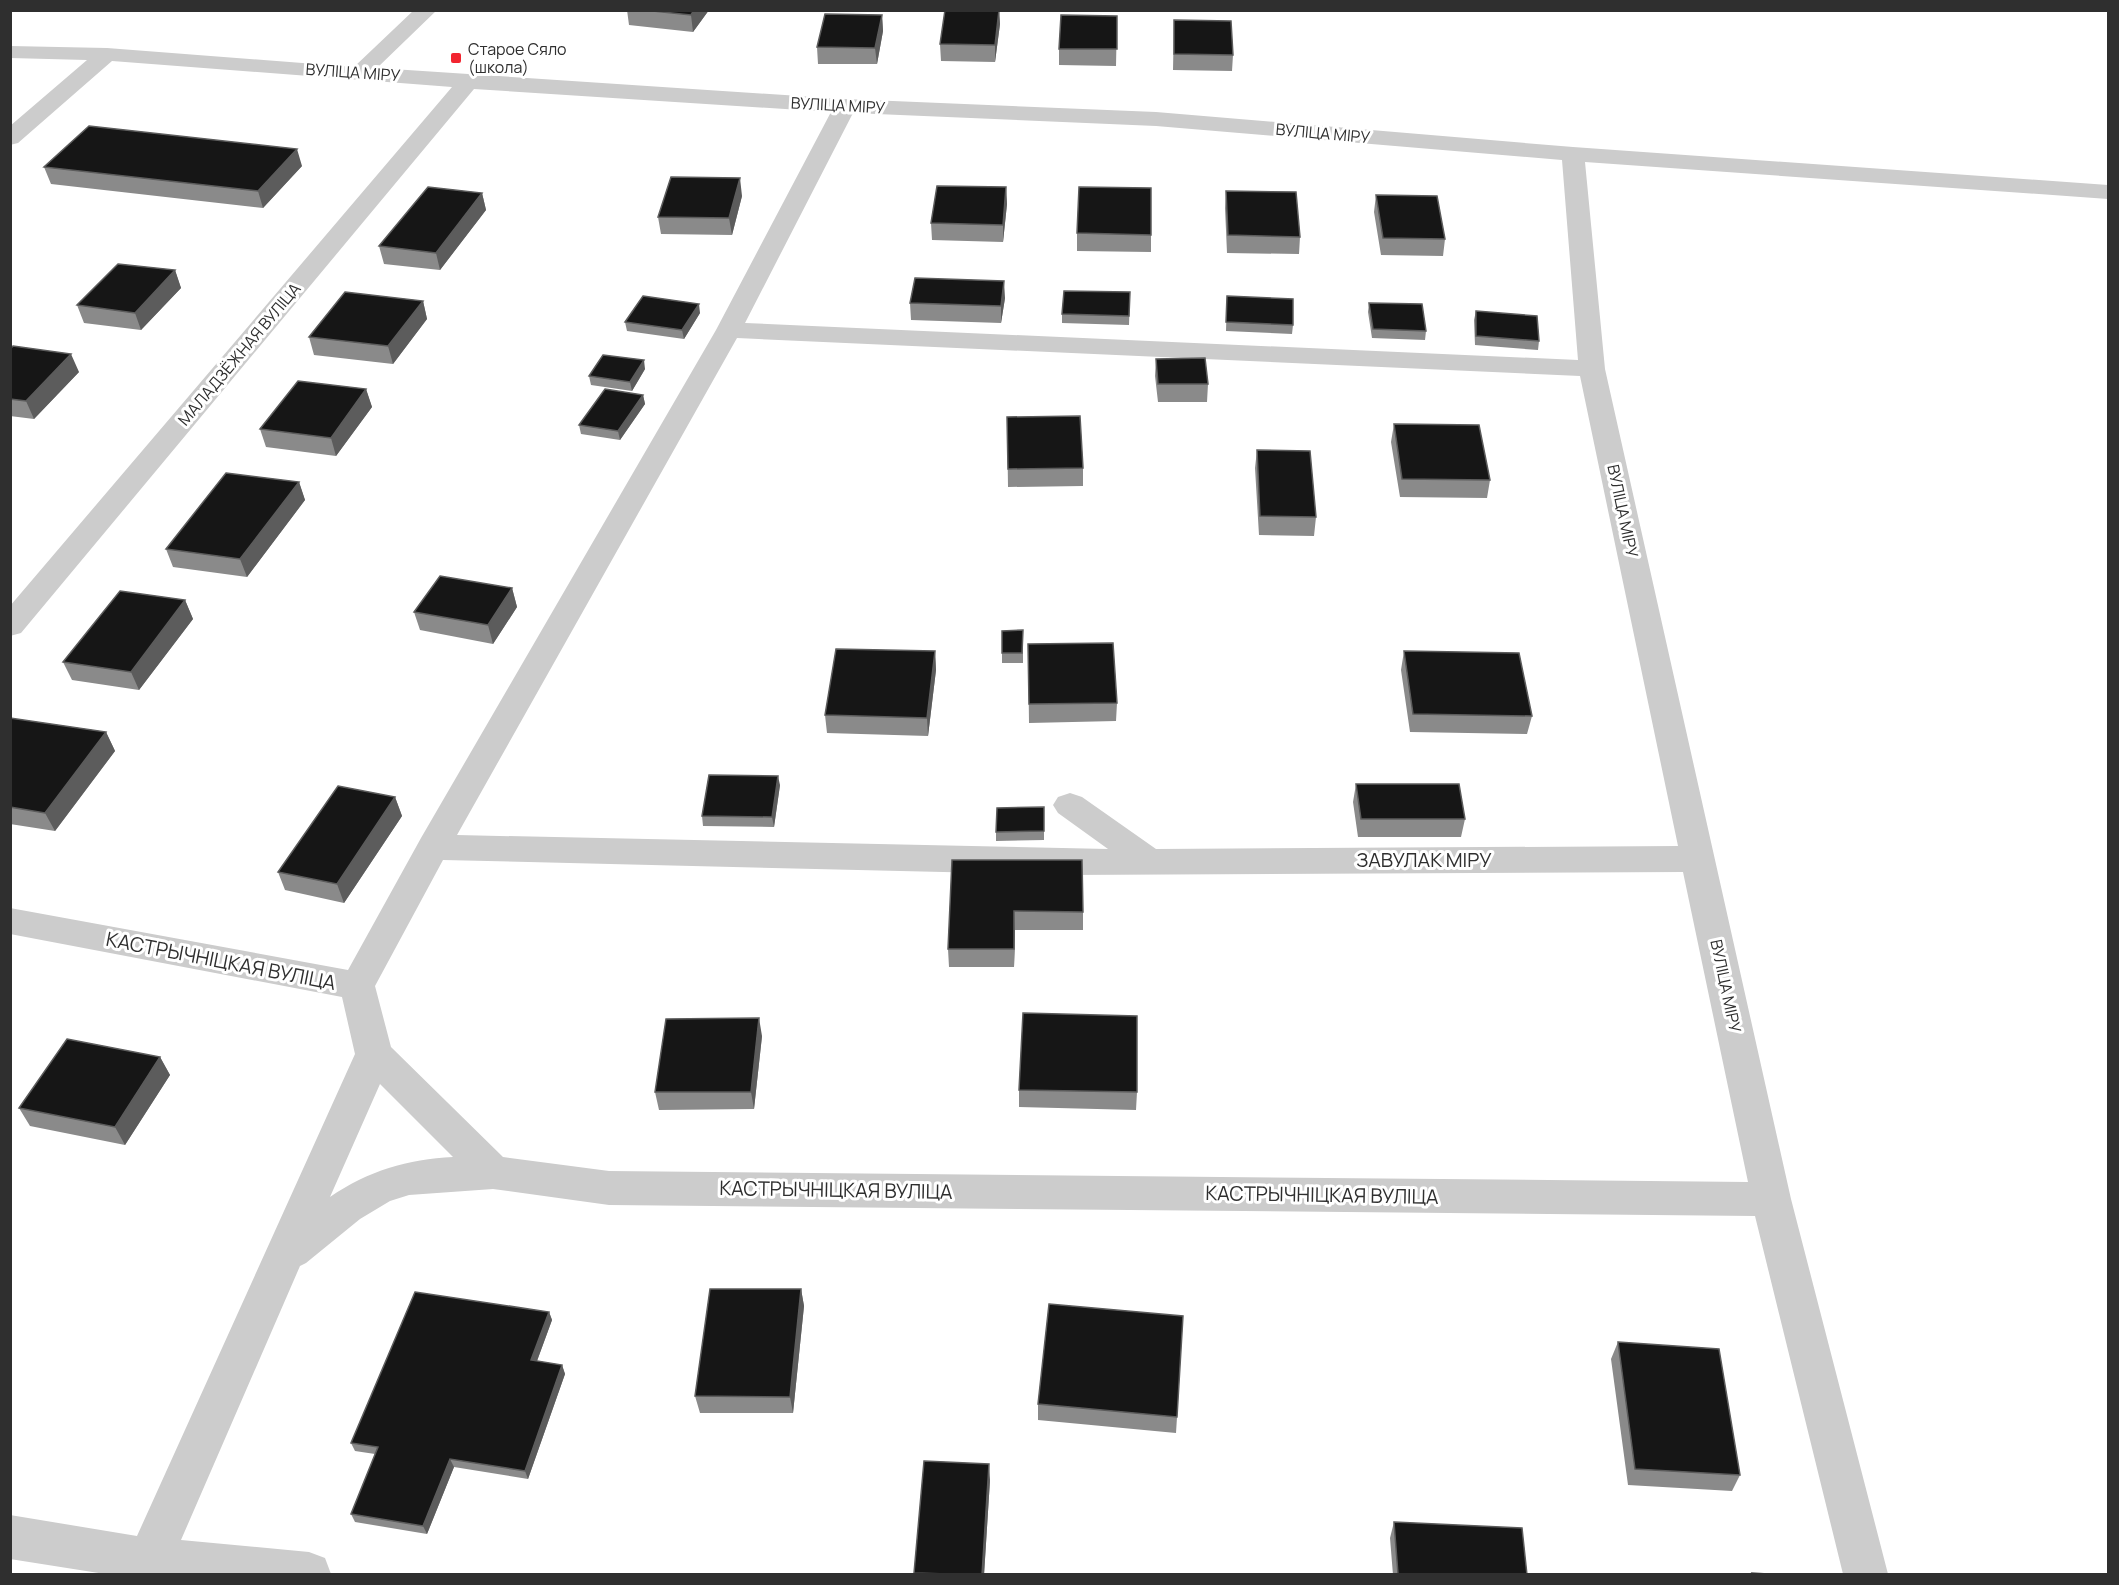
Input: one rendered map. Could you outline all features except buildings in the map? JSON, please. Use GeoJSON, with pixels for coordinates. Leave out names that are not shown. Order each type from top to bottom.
{"type":"FeatureCollection","features":[{"type":"Feature","properties":{"kind":"street"},"geometry":{"type":"LineString","coordinates":[[360,73],[427,10]]}},
{"type":"Feature","properties":{"kind":"street","name":"ВУЛІЦА МІРУ"},"geometry":{"type":"LineString","coordinates":[[10,52],[107,54],[468,82],[845,106],[1155,119],[1573,154],[1593,369],[1771,1199],[1866,1575]]}},
{"type":"Feature","properties":{"kind":"street"},"geometry":{"type":"LineString","coordinates":[[10,138],[107,54]]}},
{"type":"Feature","properties":{"kind":"street","name":"МАЛАДЗЁЖНАЯ ВУЛІЦА"},"geometry":{"type":"LineString","coordinates":[[10,626],[468,82]]}},
{"type":"Feature","properties":{"kind":"street"},"geometry":{"type":"LineString","coordinates":[[357,986],[433,847],[729,330],[845,106]]}},
{"type":"Feature","properties":{"kind":"street"},"geometry":{"type":"LineString","coordinates":[[1573,154],[2109,192]]}},
{"type":"Feature","properties":{"kind":"street"},"geometry":{"type":"LineString","coordinates":[[729,330],[1593,369]]}},
{"type":"Feature","properties":{"kind":"street"},"geometry":{"type":"LineString","coordinates":[[1070,805],[1150,862]]}},
{"type":"Feature","properties":{"kind":"street","name":"ЗАВУЛАК МІРУ"},"geometry":{"type":"LineString","coordinates":[[433,847],[1065,862],[1698,859]]}},
{"type":"Feature","properties":{"kind":"street","name":"КАСТРЫЧНІЦКАЯ ВУЛІЦА"},"geometry":{"type":"LineString","coordinates":[[10,921],[357,986],[374,1054]]}},
{"type":"Feature","properties":{"kind":"street"},"geometry":{"type":"LineString","coordinates":[[147,1567],[374,1054],[493,1172]]}},
{"type":"Feature","properties":{"kind":"street","name":"КАСТРЫЧНІЦКАЯ ВУЛІЦА"},"geometry":{"type":"LineString","coordinates":[[285,1257],[325,1222],[370,1193],[409,1178],[493,1172],[609,1188],[1771,1199]]}},
{"type":"Feature","properties":{"kind":"street"},"geometry":{"type":"LineString","coordinates":[[10,1538],[147,1567],[309,1575]]}},
{"type":"Feature","properties":{"kind":"place","name":"Старое Сяло (школа)"},"geometry":{"type":"Point","coordinates":[456,58]}}]}
